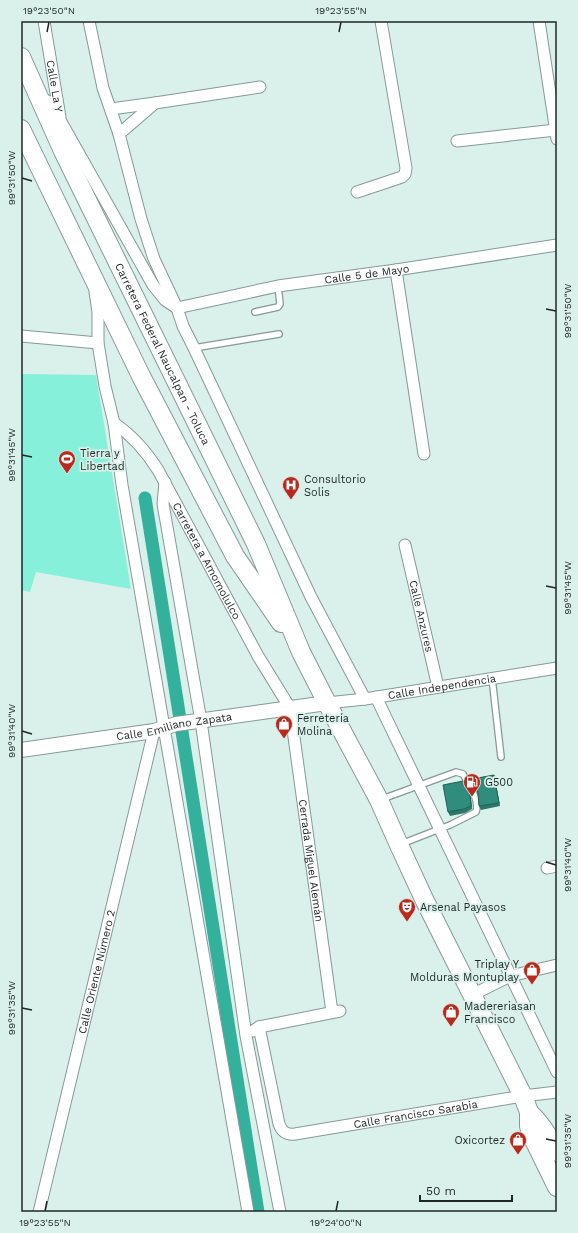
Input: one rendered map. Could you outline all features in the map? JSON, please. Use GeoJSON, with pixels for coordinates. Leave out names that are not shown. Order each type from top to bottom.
{"type":"FeatureCollection","features":[{"type":"Feature","properties":{"kind":"main road","name":"Carretera Federal Naucalpan - Toluca"},"geometry":{"type":"LineString","coordinates":[[25,65],[63,151],[256,544],[301,652],[379,800],[399,845],[526,1104],[546,1130],[557,1152]]}},
{"type":"Feature","properties":{"kind":"main road","name":"Carretera Federal Naucalpan - Toluca"},"geometry":{"type":"LineString","coordinates":[[21,129],[141,376],[235,556],[301,652]]}},
{"type":"Feature","properties":{"kind":"main road","name":"Carretera Federal Naucalpan - Toluca"},"geometry":{"type":"LineString","coordinates":[[526,1104],[531,1134],[557,1187]]}},
{"type":"Feature","properties":{"kind":"street","name":"Calle La Y"},"geometry":{"type":"LineString","coordinates":[[44,21],[60,120],[63,151]]}},
{"type":"Feature","properties":{"kind":"street"},"geometry":{"type":"LineString","coordinates":[[88,21],[103,88],[120,134],[141,218],[154,258],[177,308],[183,326],[311,597],[365,699]]}},
{"type":"Feature","properties":{"kind":"street"},"geometry":{"type":"LineString","coordinates":[[357,192],[402,177],[405,174],[406,168],[381,21]]}},
{"type":"Feature","properties":{"kind":"street"},"geometry":{"type":"LineString","coordinates":[[457,141],[556,135],[539,21]]}},
{"type":"Feature","properties":{"kind":"street"},"geometry":{"type":"LineString","coordinates":[[25,65],[60,120],[153,285],[165,300],[177,308]]}},
{"type":"Feature","properties":{"kind":"street"},"geometry":{"type":"LineString","coordinates":[[111,109],[260,87]]}},
{"type":"Feature","properties":{"kind":"street"},"geometry":{"type":"LineString","coordinates":[[120,134],[155,103]]}},
{"type":"Feature","properties":{"kind":"street","name":"Calle 5 de Mayo"},"geometry":{"type":"LineString","coordinates":[[177,308],[278,286],[396,270],[557,245]]}},
{"type":"Feature","properties":{"kind":"street"},"geometry":{"type":"LineString","coordinates":[[90,270],[96,298],[99,328],[98,343],[114,423],[124,492],[246,1036],[280,1212]]}},
{"type":"Feature","properties":{"kind":"street"},"geometry":{"type":"LineString","coordinates":[[396,270],[424,454]]}},
{"type":"Feature","properties":{"kind":"street"},"geometry":{"type":"LineString","coordinates":[[21,336],[98,343]]}},
{"type":"Feature","properties":{"kind":"street","name":"Carretera a Amomolulco"},"geometry":{"type":"LineString","coordinates":[[114,423],[141,446],[150,457],[165,482],[258,656],[290,708]]}},
{"type":"Feature","properties":{"kind":"street"},"geometry":{"type":"LineString","coordinates":[[165,482],[163,504],[177,726],[248,1212]]}},
{"type":"Feature","properties":{"kind":"street","name":"Calle Anzures"},"geometry":{"type":"LineString","coordinates":[[405,545],[438,687]]}},
{"type":"Feature","properties":{"kind":"street","name":"Calle Independencia"},"geometry":{"type":"LineString","coordinates":[[327,703],[365,699],[557,668]]}},
{"type":"Feature","properties":{"kind":"street"},"geometry":{"type":"LineString","coordinates":[[376,697],[557,1072]]}},
{"type":"Feature","properties":{"kind":"street","name":"Calle Emiliano Zapata"},"geometry":{"type":"LineString","coordinates":[[21,750],[327,703]]}},
{"type":"Feature","properties":{"kind":"street","name":"Cerrada Miguel Alemán"},"geometry":{"type":"LineString","coordinates":[[259,1027],[336,1012],[290,708]]}},
{"type":"Feature","properties":{"kind":"street","name":"Calle Oriente Número 2"},"geometry":{"type":"LineString","coordinates":[[39,1212],[177,726]]}},
{"type":"Feature","properties":{"kind":"street"},"geometry":{"type":"LineString","coordinates":[[472,995],[510,976],[557,965]]}},
{"type":"Feature","properties":{"kind":"street"},"geometry":{"type":"LineString","coordinates":[[246,1036],[259,1027]]}},
{"type":"Feature","properties":{"kind":"street","name":"Calle Francisco Sarabia"},"geometry":{"type":"LineString","coordinates":[[259,1027],[279,1124],[283,1132],[286,1133],[295,1134],[526,1104],[557,1092]]}},
{"type":"Feature","properties":{"kind":"lane"},"geometry":{"type":"LineString","coordinates":[[255,312],[278,307],[280,304],[278,286]]}},
{"type":"Feature","properties":{"kind":"lane"},"geometry":{"type":"LineString","coordinates":[[194,348],[278,334]]}},
{"type":"Feature","properties":{"kind":"lane"},"geometry":{"type":"LineString","coordinates":[[492,678],[501,757]]}},
{"type":"Feature","properties":{"kind":"lane"},"geometry":{"type":"LineString","coordinates":[[379,800],[456,772],[463,774],[471,787],[476,801],[476,812],[450,825],[399,845]]}},
{"type":"Feature","properties":{"kind":"green space","name":"Tierra y Libertad"},"geometry":{"type":"Polygon","coordinates":[[[21,374],[96,375],[131,589],[36,572],[30,592],[21,590],[21,374]]]}},
{"type":"Feature","properties":{"kind":"building"},"geometry":{"type":"Polygon","coordinates":[[[494,775],[499,803],[479,806],[478,793],[472,779],[494,775]]]}},
{"type":"Feature","properties":{"kind":"building"},"geometry":{"type":"Polygon","coordinates":[[[463,781],[470,795],[471,806],[448,812],[443,785],[463,781]]]}},
{"type":"Feature","properties":{"kind":"waterway"},"geometry":{"type":"LineString","coordinates":[[145,498],[258,1212]]}},
{"type":"Feature","properties":{"kind":"place","name":"Tierra y Libertad"},"geometry":{"type":"Point","coordinates":[67,474]}},
{"type":"Feature","properties":{"kind":"place","name":"Consultorio Solis"},"geometry":{"type":"Point","coordinates":[291,500]}},
{"type":"Feature","properties":{"kind":"place","name":"Ferretería Molina"},"geometry":{"type":"Point","coordinates":[284,739]}},
{"type":"Feature","properties":{"kind":"place","name":"G500"},"geometry":{"type":"Point","coordinates":[472,797]}},
{"type":"Feature","properties":{"kind":"place","name":"Arsenal Payasos"},"geometry":{"type":"Point","coordinates":[407,922]}},
{"type":"Feature","properties":{"kind":"place","name":"Triplay Y Molduras Montuplay"},"geometry":{"type":"Point","coordinates":[532,985]}},
{"type":"Feature","properties":{"kind":"place","name":"Madereriasan Francisco"},"geometry":{"type":"Point","coordinates":[451,1027]}},
{"type":"Feature","properties":{"kind":"place","name":"Oxicortez"},"geometry":{"type":"Point","coordinates":[518,1155]}}]}
